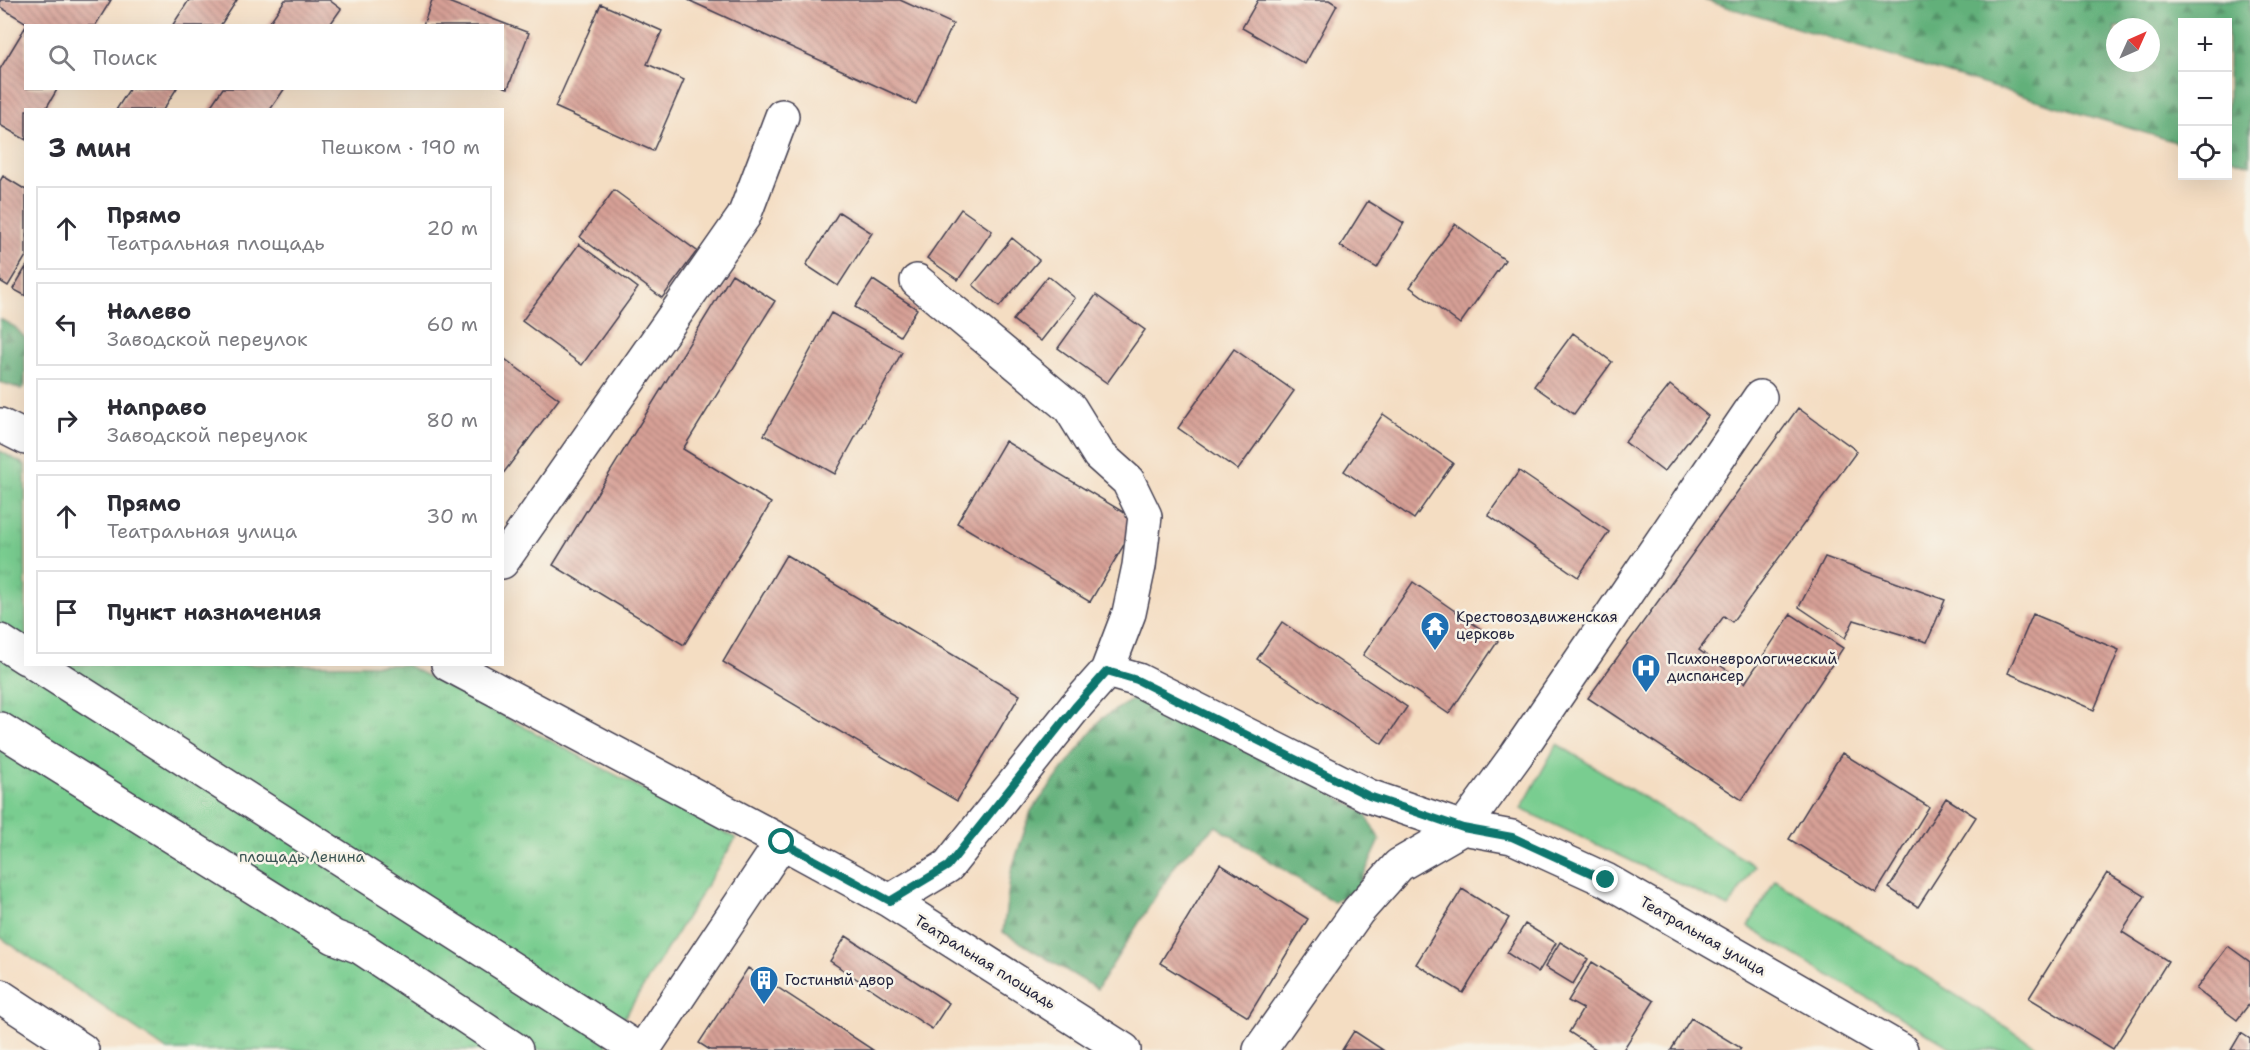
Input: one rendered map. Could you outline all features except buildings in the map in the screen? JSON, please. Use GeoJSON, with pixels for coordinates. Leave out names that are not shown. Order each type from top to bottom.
{"type":"FeatureCollection","features":[{"type":"Feature","properties":{"kind":"street"},"geometry":{"type":"LineString","coordinates":[[504,559],[744,216],[782,116]]}},
{"type":"Feature","properties":{"kind":"street"},"geometry":{"type":"LineString","coordinates":[[890,901],[948,866],[1075,707],[1107,671],[1129,613],[1139,566],[1145,516],[1128,481],[1099,455],[1070,408],[917,281]]}},
{"type":"Feature","properties":{"kind":"street"},"geometry":{"type":"LineString","coordinates":[[1260,1050],[1358,911],[1399,865],[1463,828],[1517,754],[1760,397]]}},
{"type":"Feature","properties":{"kind":"street"},"geometry":{"type":"LineString","coordinates":[[0,425],[24,437]]}},
{"type":"Feature","properties":{"kind":"street"},"geometry":{"type":"LineString","coordinates":[[0,641],[24,657]]}},
{"type":"Feature","properties":{"kind":"street"},"geometry":{"type":"LineString","coordinates":[[39,666],[641,1050],[782,842],[452,666]]}},
{"type":"Feature","properties":{"kind":"street","name":"Театральная улица"},"geometry":{"type":"LineString","coordinates":[[1107,671],[1137,680],[1369,796],[1463,828],[1512,837],[1606,880],[1901,1050]]}},
{"type":"Feature","properties":{"kind":"street"},"geometry":{"type":"LineString","coordinates":[[0,729],[334,937],[360,947],[516,1050]]}},
{"type":"Feature","properties":{"kind":"street","name":"Театральная площадь"},"geometry":{"type":"LineString","coordinates":[[782,842],[890,901],[1124,1050]]}},
{"type":"Feature","properties":{"kind":"street"},"geometry":{"type":"LineString","coordinates":[[0,996],[82,1050]]}},
{"type":"Feature","properties":{"kind":"green space"},"geometry":{"type":"Polygon","coordinates":[[[1704,0],[2250,0],[2250,165],[2232,159],[2232,18],[2178,18],[2178,143],[1704,0]]]}},
{"type":"Feature","properties":{"kind":"green space"},"geometry":{"type":"Polygon","coordinates":[[[0,319],[15,327],[24,337],[24,387],[21,389],[0,382],[0,319]]]}},
{"type":"Feature","properties":{"kind":"green space","name":"площадь Ленина"},"geometry":{"type":"Polygon","coordinates":[[[0,451],[24,464],[24,666],[408,666],[736,838],[604,1050],[167,1050],[0,937],[0,451]]]}},
{"type":"Feature","properties":{"kind":"green space"},"geometry":{"type":"Polygon","coordinates":[[[1148,690],[1364,812],[1380,840],[1358,888],[1334,902],[1216,826],[1178,861],[1097,989],[1003,932],[1011,872],[1031,811],[1102,718],[1148,690]]]}},
{"type":"Feature","properties":{"kind":"green space"},"geometry":{"type":"Polygon","coordinates":[[[1557,744],[1755,866],[1729,907],[1521,809],[1557,744]]]}},
{"type":"Feature","properties":{"kind":"green space"},"geometry":{"type":"Polygon","coordinates":[[[1775,880],[2042,1050],[1955,1050],[1748,927],[1775,880]]]}},
{"type":"Feature","properties":{"kind":"place","name":"Крестовоздвиженская церковь"},"geometry":{"type":"Point","coordinates":[1435,652]}},
{"type":"Feature","properties":{"kind":"place","name":"Психоневрологический диспансер"},"geometry":{"type":"Point","coordinates":[1646,694]}},
{"type":"Feature","properties":{"kind":"place","name":"Гостиный двор"},"geometry":{"type":"Point","coordinates":[764,1006]}},
{"type":"Feature","properties":{"kind":"route"},"geometry":{"type":"LineString","coordinates":[[782,842],[890,901],[948,866],[1075,707],[1107,671],[1137,680],[1369,796],[1463,828],[1512,837],[1606,880]]}}]}
